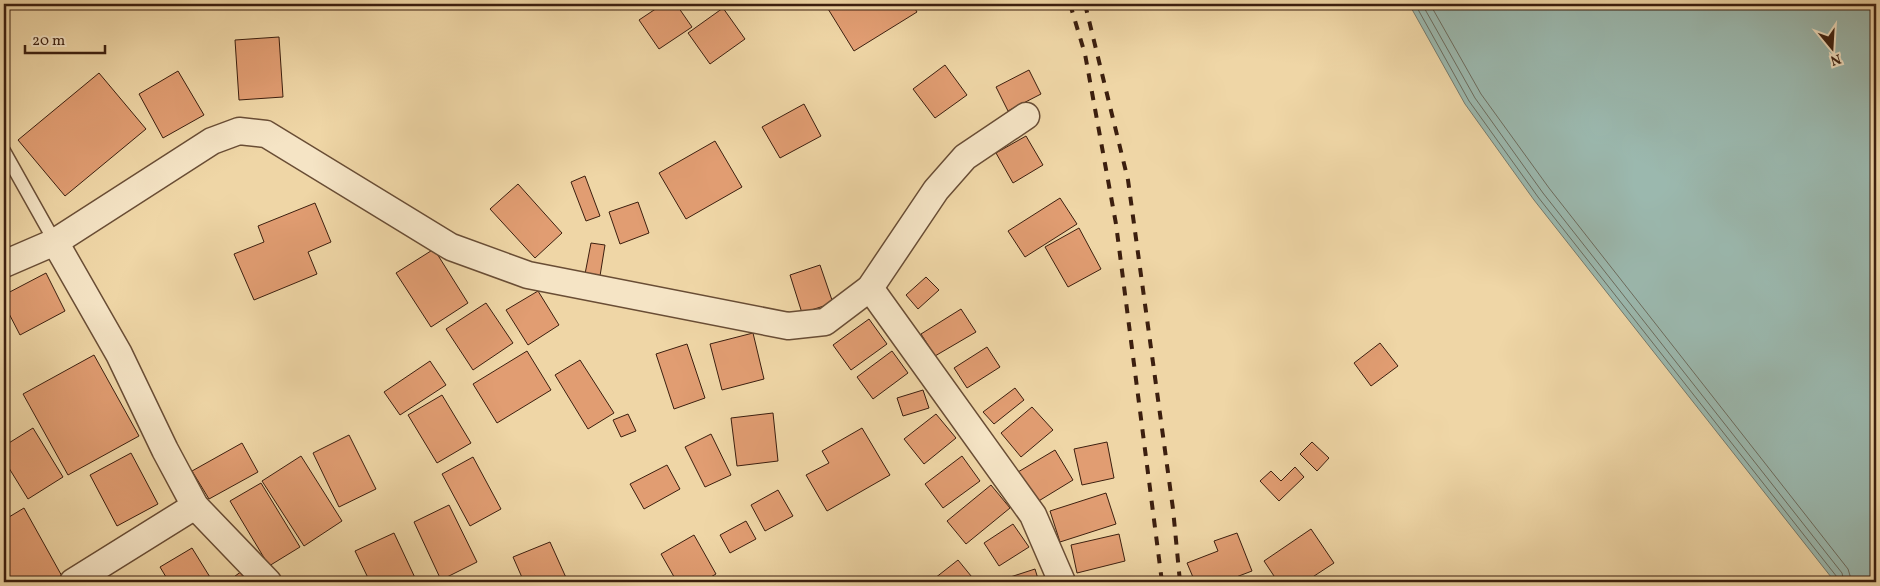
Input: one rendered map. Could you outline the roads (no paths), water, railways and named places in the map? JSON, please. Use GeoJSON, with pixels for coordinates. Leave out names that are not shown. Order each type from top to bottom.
{"type":"FeatureCollection","features":[{"type":"Feature","properties":{"kind":"street"},"geometry":{"type":"LineString","coordinates":[[4,264],[55,242],[212,140],[239,131],[266,134],[451,247],[528,275],[788,326],[825,322],[870,288],[936,190],[965,157],[1026,116]]}},
{"type":"Feature","properties":{"kind":"street"},"geometry":{"type":"LineString","coordinates":[[55,242],[119,354],[195,506],[268,582]]}},
{"type":"Feature","properties":{"kind":"street"},"geometry":{"type":"LineString","coordinates":[[870,288],[1033,515],[1062,582]]}},
{"type":"Feature","properties":{"kind":"street"},"geometry":{"type":"LineString","coordinates":[[73,582],[195,506]]}},
{"type":"Feature","properties":{"kind":"lane"},"geometry":{"type":"LineString","coordinates":[[4,151],[55,242]]}},
{"type":"Feature","properties":{"kind":"water"},"geometry":{"type":"Polygon","coordinates":[[[1409,4],[1876,4],[1876,582],[1835,582],[1534,200],[1465,104],[1409,4]]]}},
{"type":"Feature","properties":{"kind":"railway"},"geometry":{"type":"LineString","coordinates":[[1070,4],[1085,54],[1116,224],[1162,582]]}},
{"type":"Feature","properties":{"kind":"railway"},"geometry":{"type":"LineString","coordinates":[[1085,4],[1128,180],[1173,509],[1180,582]]}}]}
